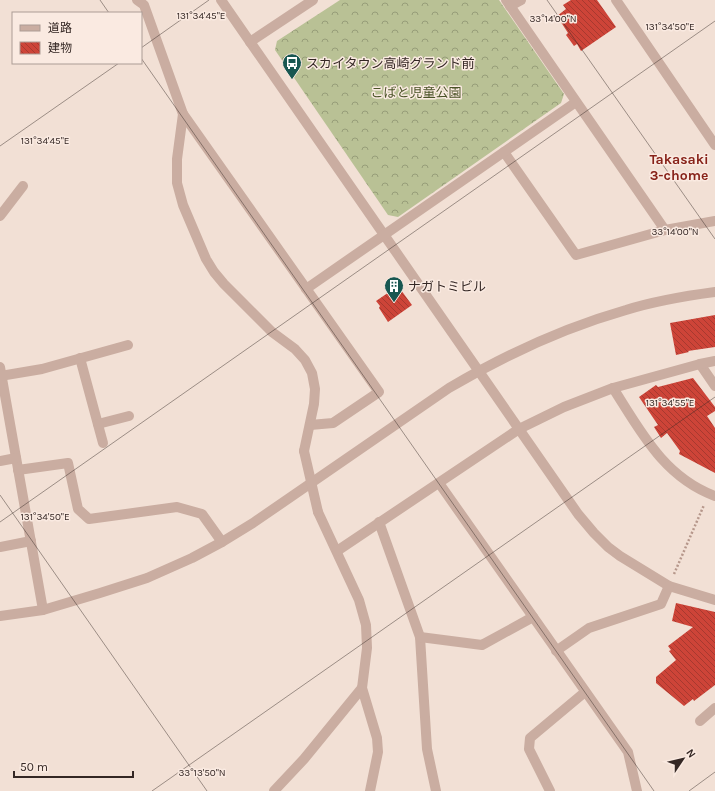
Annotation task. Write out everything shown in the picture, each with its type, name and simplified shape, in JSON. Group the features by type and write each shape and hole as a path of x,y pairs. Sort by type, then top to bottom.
{"street":[{"path":"221,0 578,514 594,533 608,547 620,556 669,586 715,600"},
{"path":"250,42 313,0"},
{"path":"521,0 508,3 665,230"},
{"path":"616,0 715,145"},
{"path":"144,2 183,114 379,392 333,423 310,425"},
{"path":"306,289 576,102"},
{"path":"183,114 177,159 177,183 183,205 206,258 214,272 224,284 272,332 295,349 305,360 312,373 315,388 314,404 304,451 318,512 359,600 365,620 367,648 362,688 377,738 378,752 370,791"},
{"path":"504,152 576,255 665,230 715,221"},
{"path":"0,216 23,186"},
{"path":"0,616 43,610 100,594 147,578 192,558 253,523 448,388 532,344 586,322 626,309 655,302 715,292"},
{"path":"43,610 0,373 42,369 128,345"},
{"path":"80,358 103,443"},
{"path":"337,551 519,429 564,407 613,388 700,364 715,362"},
{"path":"700,364 715,386"},
{"path":"613,388 651,448 685,481 712,495"},
{"path":"98,424 129,416"},
{"path":"0,461 16,458"},
{"path":"18,470 68,463 78,509 89,519 177,507 202,514 222,542"},
{"path":"439,483 628,752 636,791"},
{"path":"380,522 420,637 427,749 436,791"},
{"path":"0,547 31,541"},
{"path":"556,651 589,628 661,604 669,586"},
{"path":"420,637 482,645 533,617"},
{"path":"274,791 304,759 362,688"},
{"path":"550,791 529,749 530,738 585,692"},
{"path":"700,721 715,708"}],"path":[{"path":"669,586 712,495"}],"green space":[{"name":"こばと児童公園","path":"340,0 499,0 564,94 561,103 398,217 388,215 275,50 277,41"}],"building":[{"path":"571,0 597,0 616,27 581,51 577,44 574,46 566,35 568,33 557,16 566,9 563,5"},
{"name":"ナガトミビル","path":"398,286 412,305 388,322 376,301"},
{"path":"715,315 715,347 688,351 689,352 676,355 670,323"},
{"path":"693,378 715,407 715,411 707,416 715,428 715,473 679,454 680,451 667,433 661,438 654,427 658,425 639,397 656,385 658,387"},
{"path":"676,603 715,612 715,685 694,701 693,699 684,706 656,683 656,677 676,660 669,651 671,650 668,646 693,627 672,621"}],"place":[{"name":"スカイタウン高崎グランド前","path":"292,80"},
{"name":"ナガトミビル","path":"394,303"}],"district":[{"name":"Takasaki 3-chome","path":"679,168"}]}
